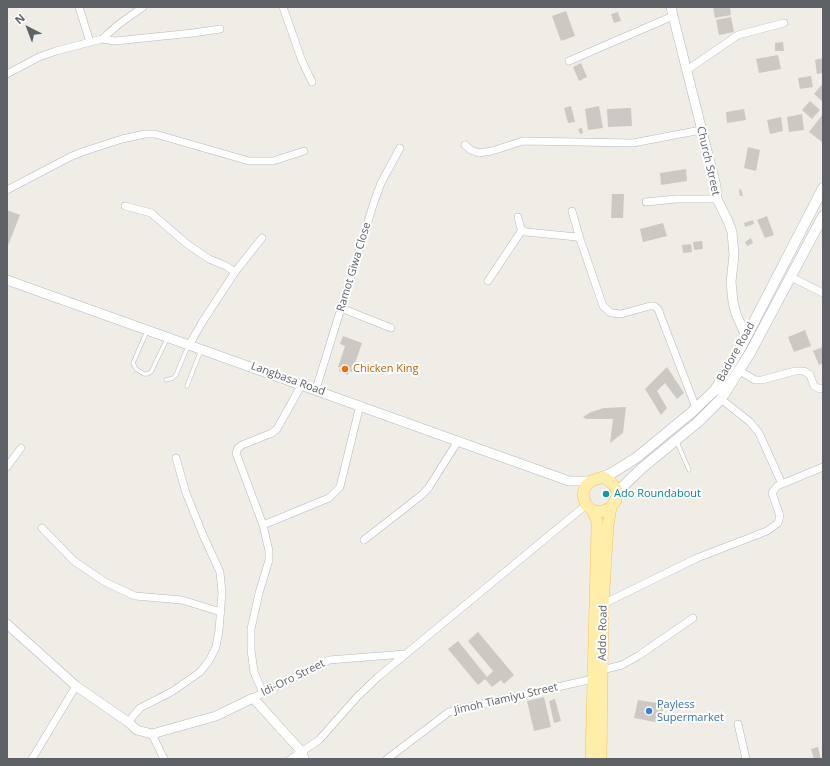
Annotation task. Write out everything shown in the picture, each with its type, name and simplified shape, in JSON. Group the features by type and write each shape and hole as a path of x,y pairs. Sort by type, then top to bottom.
{"main road":[{"name":"Badore Road","path":"603,477 636,458 696,408 715,390 729,368 823,188"},
{"name":"Badore Road","path":"617,492 642,468 698,422 721,399 740,371 823,216"},
{"path":"603,477 613,485 617,492 616,500 611,507 600,512 589,507 584,499 583,493 586,486 591,481 603,477"},
{"name":"Addo Road","path":"589,507 597,521 591,759"},
{"name":"Addo Road","path":"601,759 604,604 608,525 611,507"}],"street":[{"path":"80,7 90,42"},
{"path":"102,39 119,24 143,7"},
{"path":"283,7 302,61 312,82"},
{"path":"569,61 672,12"},
{"name":"Church Street","path":"672,12 716,186 717,199 732,232 734,255 731,282 733,302 736,314 746,336"},
{"path":"687,70 738,35 784,23"},
{"path":"7,74 39,57 102,39 115,41 220,29"},
{"path":"465,145 471,150 479,153 492,151 523,141 633,143 701,130"},
{"path":"7,190 82,152 122,139 146,134 156,134 249,161 273,161 304,151"},
{"name":"Ramot Giwa Close","path":"316,389 379,190 400,148"},
{"path":"646,202 676,198 717,199"},
{"path":"126,206 151,213 186,244 209,259 226,266 235,272"},
{"path":"572,211 603,306 611,312 621,314 650,306 658,308 696,408"},
{"path":"518,217 522,230"},
{"path":"522,230 526,232 577,237 580,239"},
{"path":"488,281 522,230"},
{"path":"189,345 235,272 262,238"},
{"path":"791,277 823,293"},
{"name":"Langbasa Road","path":"7,280 569,480"},
{"path":"341,308 391,328"},
{"path":"740,371 755,380 762,380 795,371 804,371 810,375 814,386 820,389 823,388"},
{"path":"263,693 254,672 250,650 251,629 259,593 269,560 269,551 263,525 236,453 238,448 242,445 272,433 277,429 302,384"},
{"path":"721,399 750,422 759,433 782,484"},
{"path":"263,525 329,498 340,487 360,405"},
{"path":"364,540 423,494 458,441"},
{"path":"7,467 21,448"},
{"path":"128,722 140,708 173,690 200,672 209,661 216,647 221,612 222,593 220,572 203,536 176,458"},
{"path":"604,604 697,558 773,527 778,523 780,516 772,493 777,486 823,467"},
{"path":"569,480 591,481"},
{"path":"569,480 583,493"},
{"path":"291,759 303,755 319,740 358,696 405,654 589,507"},
{"path":"42,528 74,561 104,582 135,596 182,600 221,612"},
{"path":"602,670 622,665 638,656 693,618"},
{"path":"7,624 76,686 128,722 137,730 152,734 216,716 253,698 303,755"},
{"name":"Idi-Oro Street","path":"253,698 329,660 405,654"},
{"name":"Jimoh Tiamiyu Street","path":"387,759 449,712 592,679"},
{"path":"32,759 76,686"},
{"path":"738,724 746,759"},
{"path":"152,734 164,759"}],"lane":[{"path":"148,330 133,363 136,369 144,374 151,372 168,337"},
{"path":"166,380 175,377 189,345"},
{"path":"187,386 201,349"},
{"path":"676,440 689,470"}],"building":[{"path":"713,7 730,7 731,15 715,18"},
{"path":"566,11 575,36 561,41 552,16"},
{"path":"618,12 621,21 614,23 611,14"},
{"path":"731,17 734,32 719,35 716,20"},
{"path":"783,42 784,51 775,51 775,43"},
{"path":"778,55 781,69 759,73 756,59"},
{"path":"823,58 823,73 817,74 815,60"},
{"path":"581,63 587,77 579,81 573,67"},
{"path":"811,76 813,87 800,89 798,78"},
{"path":"823,83 823,102 814,94"},
{"path":"810,101 820,110 812,119 802,110"},
{"path":"571,106 575,122 568,123 564,108"},
{"path":"599,106 603,128 588,130 585,109"},
{"path":"631,108 632,126 608,127 607,109"},
{"path":"744,109 746,120 727,123 726,112"},
{"path":"802,114 804,130 789,132 787,117"},
{"path":"823,114 823,140 822,142 809,132"},
{"path":"781,117 783,131 770,134 767,120"},
{"path":"582,128 583,133 580,134 578,129"},
{"path":"748,147 760,150 756,171 744,168"},
{"path":"686,169 687,181 661,185 660,173"},
{"path":"741,189 743,196 740,196 739,190"},
{"path":"612,194 624,194 623,218 611,218"},
{"path":"7,210 20,215 7,248"},
{"path":"767,216 774,235 765,238 757,220"},
{"path":"753,220 754,224 745,227 744,223"},
{"path":"663,223 667,236 643,242 640,229"},
{"path":"751,238 753,243 747,246 745,242"},
{"path":"702,241 703,249 694,250 693,242"},
{"path":"691,244 692,252 683,253 682,245"},
{"path":"805,330 811,346 794,352 788,337"},
{"path":"343,336 362,343 352,372 349,371 348,375 339,371 340,367 338,367 345,346 340,344"},
{"path":"823,347 823,363 819,365 813,351"},
{"path":"667,367 684,393 677,399 665,383 657,391 667,408 661,415 645,389"},
{"path":"626,407 623,433 610,443 613,419 586,419 583,417 591,412 604,408"},
{"path":"478,632 514,675 504,684 501,680 492,687 485,679 478,685 448,649 458,641 487,677 493,671 468,641"},
{"path":"544,697 551,727 534,731 527,701"},
{"path":"555,699 561,721 554,723 549,701"},
{"name":"Payless Supermarket","path":"638,700 664,704 660,723 634,718"},
{"path":"818,747 821,759 814,759 811,749"}],"place":[{"name":"Chicken King","path":"345,369"},
{"name":"Ado Roundabout","path":"606,494"},
{"name":"Payless Supermarket","path":"649,711"}]}
